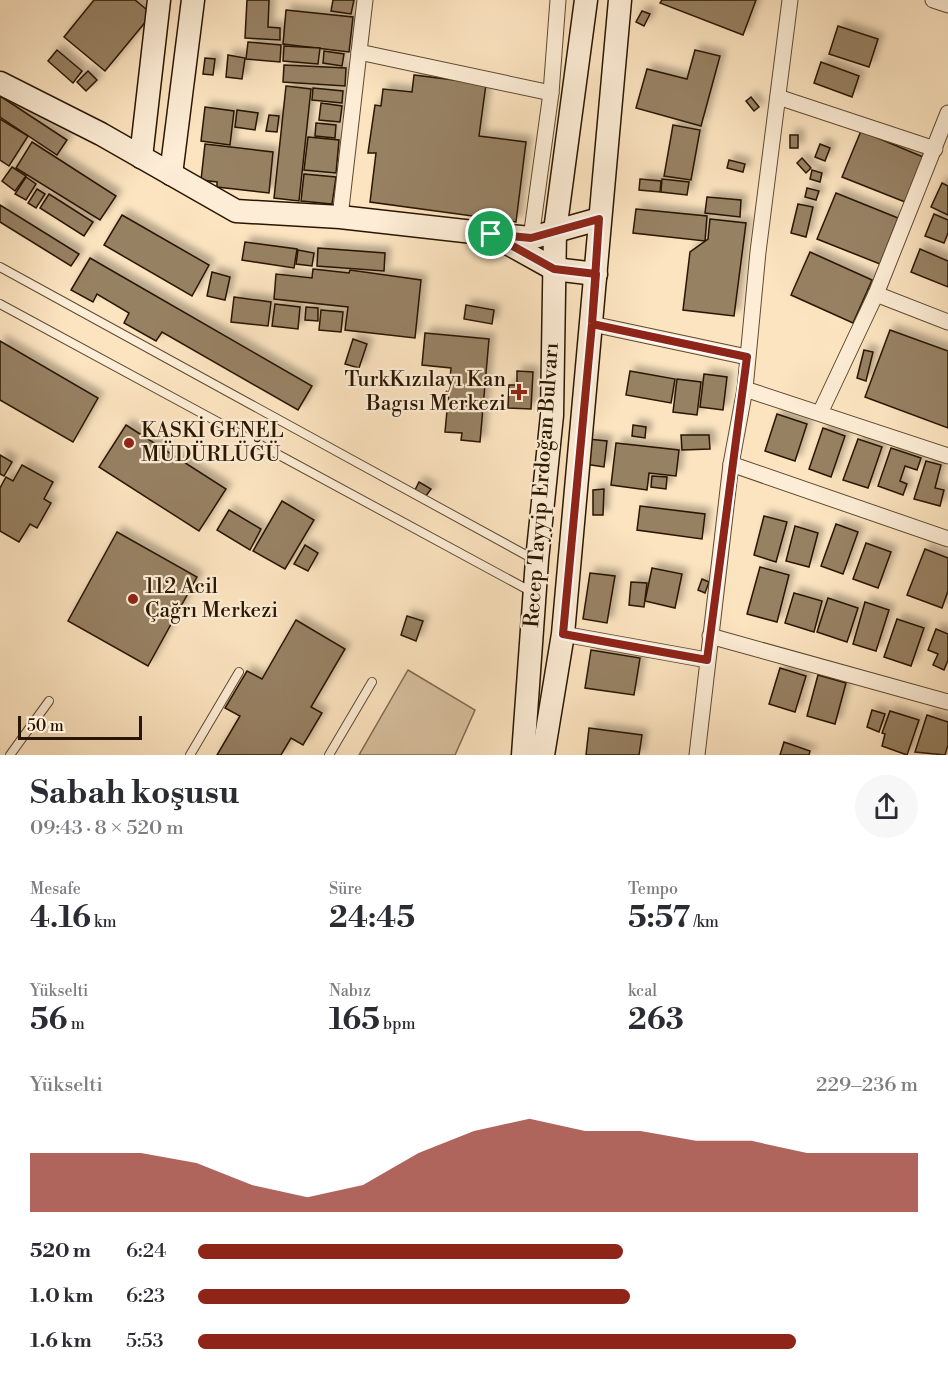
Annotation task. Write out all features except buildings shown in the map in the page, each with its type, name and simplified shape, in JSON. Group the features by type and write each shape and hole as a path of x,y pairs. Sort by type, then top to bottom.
{"main road":[{"path":"141,157 159,0"},
{"path":"171,174 193,0"},
{"name":"Recep Tayyip Erdoğan Bulvarı","path":"523,755 534,593 552,415 555,231 586,0"},
{"name":"Recep Tayyip Erdoğan Bulvarı","path":"543,755 563,634 620,0"},
{"path":"0,83 141,157 236,211 340,218 531,238 599,219"},
{"path":"491,234 554,269 596,274"}],"street":[{"path":"340,218 365,0"},
{"path":"531,238 551,93 558,0"},
{"path":"697,755 731,464 745,389 790,0"},
{"path":"933,0 948,5"},
{"path":"359,52 551,93"},
{"path":"778,97 935,149"},
{"path":"820,413 876,294 948,113"},
{"path":"876,294 948,322"},
{"path":"592,324 747,357"},
{"path":"745,389 948,456"},
{"path":"731,464 948,539"},
{"path":"563,634 707,660"},
{"path":"710,636 948,702"}],"lane":[{"path":"0,267 537,560"},
{"path":"0,304 534,593"},
{"path":"190,755 239,672"},
{"path":"329,755 372,682"},
{"path":"10,755 49,701"}],"shaded area":[{"path":"408,670 475,710 455,755 359,755"}],"place":[{"name":"TurkKızılayı Kan Bagısı Merkezi","path":"519,392"},
{"name":"KASKİ GENEL MÜDÜRLÜĞÜ","path":"129,443"},
{"name":"112 Acil Çağrı Merkezi","path":"133,599"}],"route":[{"path":"491,234 531,238 599,219 596,274 592,324 563,634 707,660 731,464 745,389 747,357 592,324 596,274 554,269 491,234"}]}
